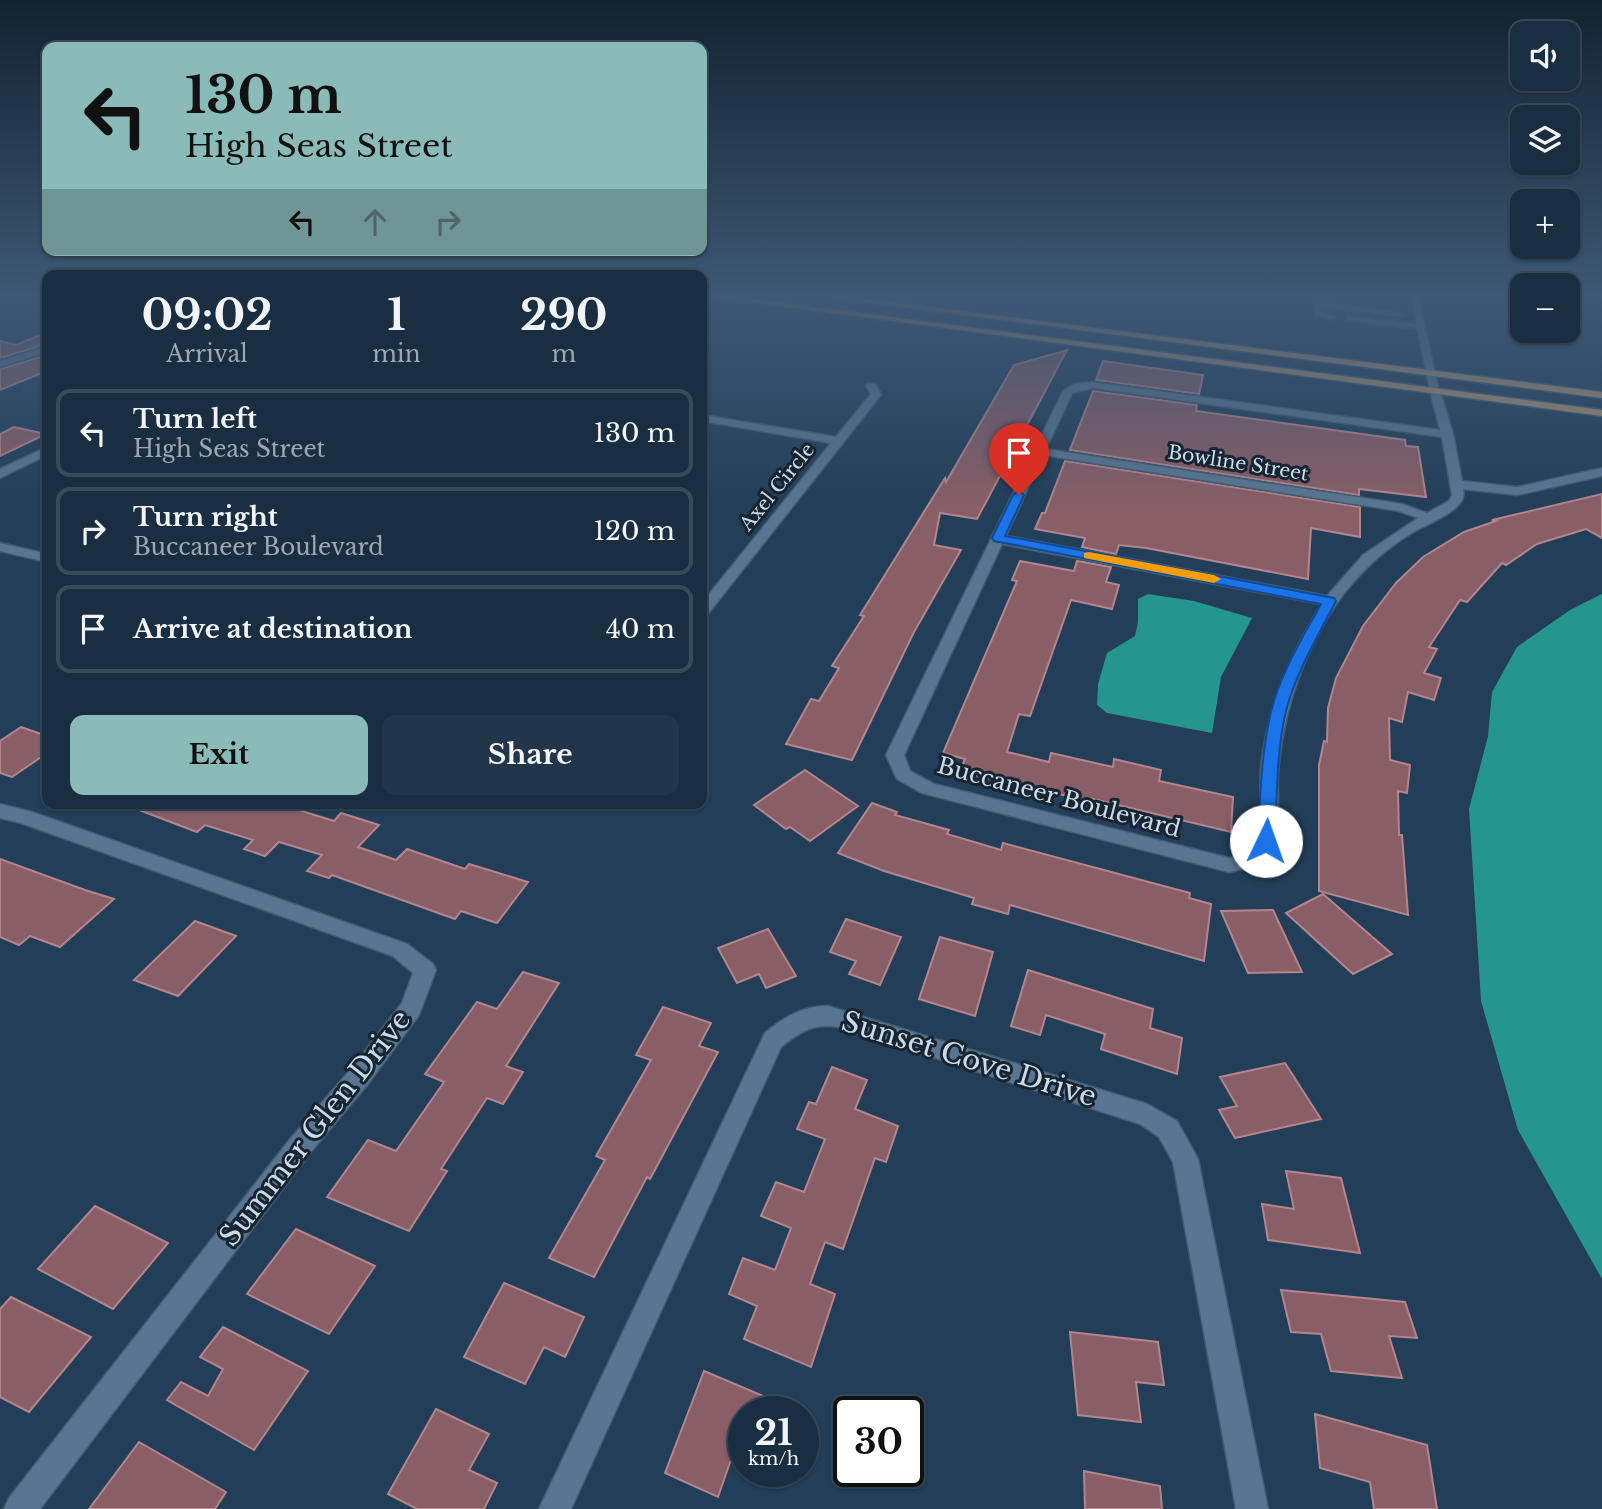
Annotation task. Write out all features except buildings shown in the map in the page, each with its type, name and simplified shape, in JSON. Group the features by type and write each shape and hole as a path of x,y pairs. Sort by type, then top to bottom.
{"main road":[{"path":"1255,367 1602,413"},
{"path":"1380,367 1602,395"}],"street":[{"path":"1431,367 1456,484 1517,491 1602,472"},
{"name":"Buccaneer Boulevard","path":"1447,434 1093,385 1078,386 1068,391 895,755 903,775 928,789 1229,865 1256,860 1266,841 1270,763 1279,709 1301,654 1329,601 1369,558 1454,503 1458,495 1456,484"},
{"name":"Axel Circle","path":"707,606 876,394 871,386"},
{"path":"707,419 839,441"},
{"name":"Bowline Street","path":"1039,451 1402,508 1429,518"},
{"path":"0,474 42,453"},
{"path":"998,538 1329,601"},
{"path":"0,547 42,557"},
{"name":"Summer Glen Drive","path":"0,811 25,817 355,933 400,950 425,970 411,1009 360,1076 300,1146 20,1509"},
{"name":"Sunset Cove Drive","path":"555,1509 773,1041 796,1021 820,1013 1147,1115 1168,1129 1185,1158 1252,1509"}],"shaded area":[{"path":"1148,594 1194,601 1252,618 1221,677 1212,733 1107,713 1097,705 1098,684 1107,653 1135,636 1138,599"},
{"path":"1602,594 1602,1279 1518,1130 1481,1001 1469,809 1488,736 1492,692 1517,647 1570,610"}],"slow traffic":[{"path":"1089,555 1214,579"}],"route":[{"path":"1019,495 998,538 1329,601 1301,654 1279,709 1270,763 1266,841"}]}
